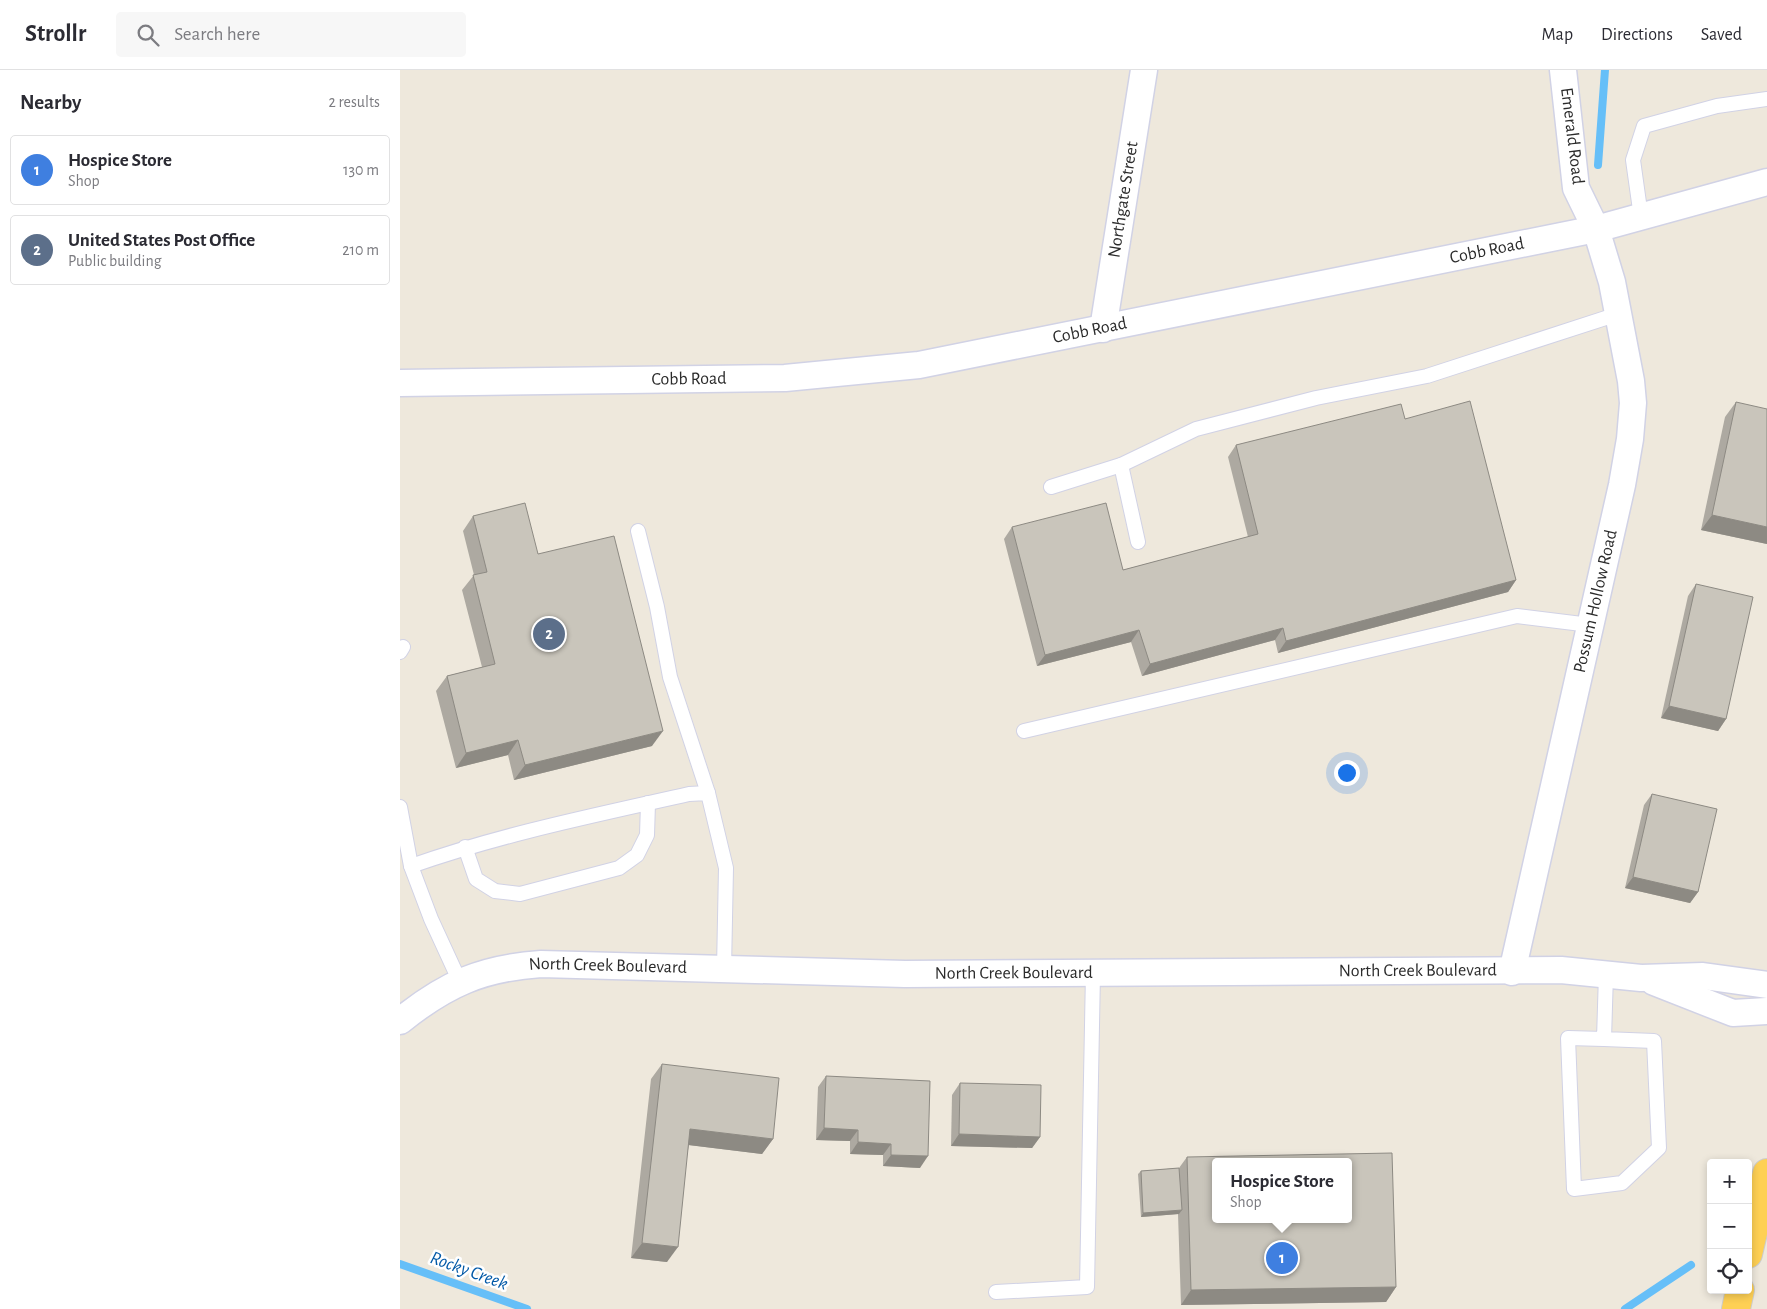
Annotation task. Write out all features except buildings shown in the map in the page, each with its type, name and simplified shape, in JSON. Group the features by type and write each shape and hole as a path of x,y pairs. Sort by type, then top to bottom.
{"highway":[{"path":"1749,1249 1767,1173"},
{"path":"1736,1309 1739,1294"}],"street":[{"name":"Northgate Street","path":"1103,330 1144,70"},
{"name":"Emerald Road","path":"1563,70 1576,188 1596,229"},
{"name":"Cobb Road","path":"400,383 785,378 842,374 919,365 1103,330 1596,229 1767,182"},
{"name":"Possum Hollow Road","path":"1512,972 1630,439 1633,403 1631,381 1612,282 1596,229"},
{"name":"North Creek Boulevard","path":"400,1021 426,1000 460,982 496,969 541,964 905,974 1512,972 1561,970 1642,978 1703,976 1767,985"},
{"name":"North Creek Boulevard","path":"1642,978 1733,1013 1767,1011"}],"lane":[{"path":"1641,217 1633,160 1644,126 1717,106 1767,99"},
{"path":"1051,487 1122,465 1196,429 1316,398 1427,376 1618,314"},
{"path":"1122,465 1138,542"},
{"path":"638,531 657,607 670,677 708,793 726,868 724,969"},
{"path":"1024,731 1517,616 1590,625"},
{"path":"411,866 465,846 557,823 689,794 708,793"},
{"path":"465,846 476,879 495,891 520,894 619,868 637,855 647,835 648,803"},
{"path":"400,807 411,866 431,919 460,982"},
{"path":"996,1292 1087,1286 1093,973"},
{"path":"1604,1039 1606,974"},
{"path":"1568,1038 1604,1039 1654,1041 1659,1148 1622,1183 1574,1189 1568,1038"}],"waterway":[{"path":"1598,165 1605,70"},
{"name":"Rocky Creek","path":"400,1264 527,1309"},
{"name":"Rocky Creek","path":"1625,1309 1691,1265"}],"place":[{"name":"United States Post Office","path":"549,634"},
{"name":"Hospice Store","path":"1282,1258"}]}
